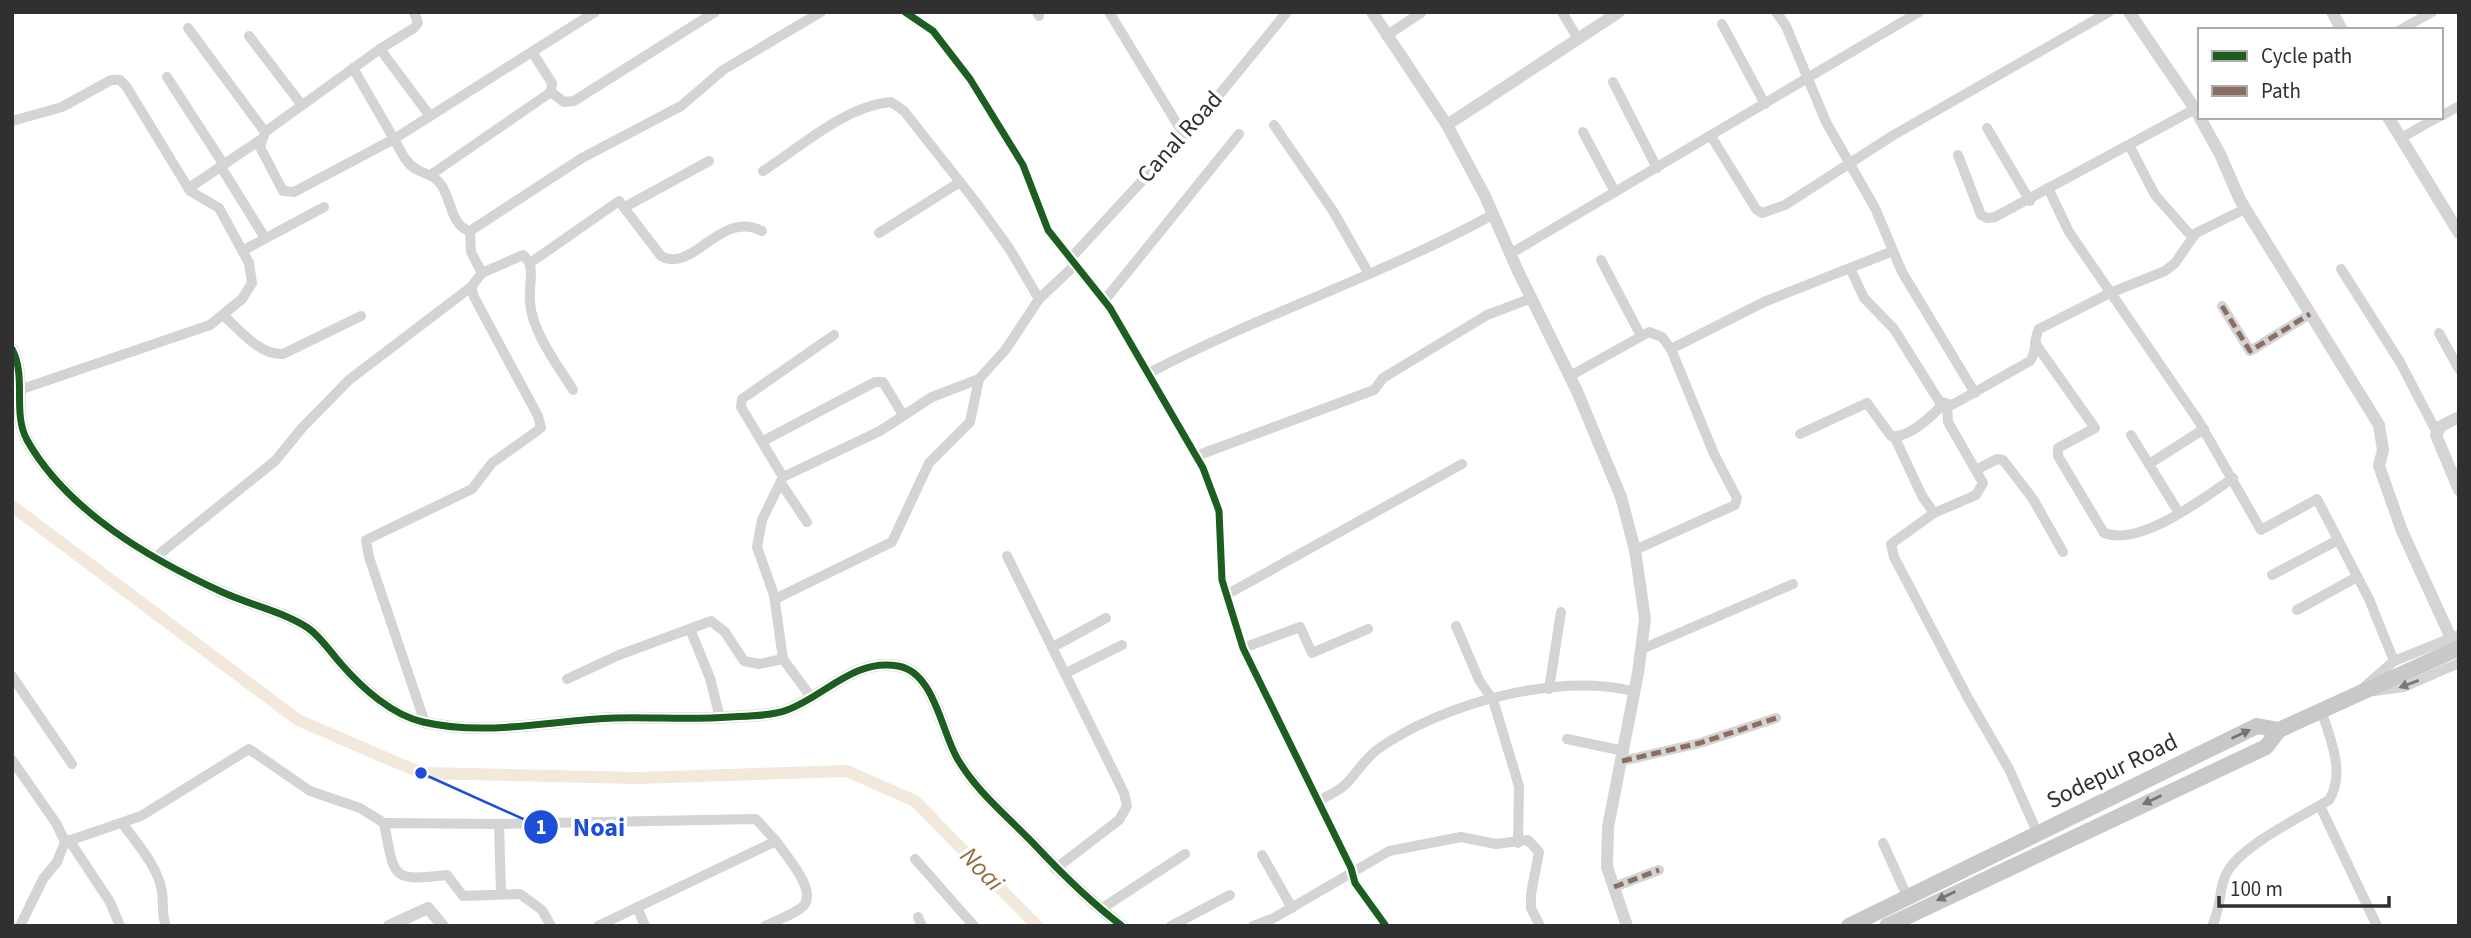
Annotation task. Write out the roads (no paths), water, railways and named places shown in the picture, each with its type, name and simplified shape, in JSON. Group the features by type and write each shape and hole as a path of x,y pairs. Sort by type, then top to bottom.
{"main road":[{"name":"Sodepur Road","path":"1849,926 2257,726 2279,730 2356,694 2396,668 2456,641"},
{"path":"1887,926 2266,747 2279,730"}],"street":[{"path":"189,188 263,136 302,104 414,28 417,18 414,12"},
{"path":"263,136 260,147 277,184 283,191 294,192 394,138 595,12"},
{"path":"551,92 564,102 574,101 715,12"},
{"path":"470,232 582,158 681,106 723,70 821,12"},
{"path":"905,12 933,30 970,79 1023,165 1048,230 1104,301 1196,456 1220,511 1219,541 1226,595 1243,648 1355,883 1386,926"},
{"path":"1109,12 1184,135"},
{"name":"Canal Road","path":"979,379 1006,349 1039,299 1184,135 1287,12"},
{"path":"1372,12 1447,125 1494,214 1510,254 1570,376 1621,497 1634,550 1645,620 1623,756 1608,827 1606,867 1627,926"},
{"path":"1386,36 1422,12"},
{"path":"1562,12 1578,39"},
{"path":"1447,125 1619,12"},
{"path":"1776,12 1786,26 1849,164 1875,208 1902,272 1975,393"},
{"path":"1510,254 1919,12"},
{"path":"1711,136 1759,212 1785,205 1849,164 2109,12"},
{"path":"2129,12 2198,116"},
{"path":"2332,12 2341,28"},
{"path":"2404,28 2432,12"},
{"path":"1722,24 1765,104"},
{"path":"188,28 263,136"},
{"path":"249,36 302,104"},
{"path":"380,49 430,116"},
{"path":"432,174 551,92 552,83 532,52"},
{"path":"353,68 415,169 432,174 443,187 461,226 470,232"},
{"path":"167,77 265,238"},
{"path":"12,121 55,110 111,80 120,80 127,86 189,188 199,199 212,202 219,208 248,263 252,284 242,299 210,325 16,393"},
{"path":"1613,82 1657,168"},
{"path":"763,171 853,113 873,104 891,102 904,111 960,182 1009,248 1039,299"},
{"path":"2443,114 2459,106"},
{"path":"1958,155 1981,215 1987,218 1995,217 2030,201 2048,188 2195,110"},
{"path":"2200,119 2245,209 2379,425 2383,450 2379,466 2402,531 2456,641"},
{"path":"2389,119 2459,233"},
{"path":"2401,138 2435,119"},
{"path":"1274,125 1333,211 1369,275"},
{"path":"1987,128 2030,201"},
{"path":"1583,132 1615,192"},
{"path":"1104,301 1239,134"},
{"path":"2129,145 2155,195 2192,237"},
{"path":"625,206 709,161"},
{"path":"880,233 960,182"},
{"path":"2048,188 2069,232 2204,429 2261,530 2315,498 2357,577 2396,668"},
{"path":"530,263 612,203 619,201 661,256 669,260 679,259 732,227 752,225 762,231"},
{"path":"242,251 324,207"},
{"path":"1895,438 1945,405 1975,393 2030,361 2035,355 2039,329 2110,293 2165,271 2175,263 2192,237 2245,209"},
{"path":"1149,373 1194,349 1431,248 1494,214"},
{"path":"470,232 471,252 482,273"},
{"path":"1671,349 1764,302 1851,270 1893,251"},
{"path":"157,556 275,461 302,428 349,380 471,286 482,273 523,255 530,263 533,315 573,390"},
{"path":"1601,260 1641,336"},
{"path":"2341,269 2400,362 2436,431 2459,490"},
{"path":"1851,270 1864,298 1889,324 1945,405 1948,422 1983,483 1982,490 1934,513 1891,544 1894,557 1968,698 2009,769 2037,832"},
{"path":"425,723 369,557 366,540 472,489 492,463 541,428 538,416 482,314 471,286"},
{"path":"1196,456 1374,390 1383,378 1460,330 1532,298"},
{"path":"2222,306 2250,351 2310,314"},
{"path":"223,314 263,351 274,355 283,354 361,316"},
{"path":"1570,376 1641,336 1655,332 1671,349 1737,502 1634,550"},
{"path":"2439,333 2459,369"},
{"path":"807,522 763,441 741,407 742,399 834,335"},
{"path":"2035,343 2095,428 2058,448 2058,456 2104,533 2123,535 2145,530 2179,513 2233,478"},
{"path":"12,349 19,419 27,440 51,473 78,502 122,536 224,593 288,617 312,631 346,670 378,699 412,719 464,728 521,729 612,718 720,718 785,711 859,669 898,666 917,673 926,685 946,738 965,771 1055,869 1122,926"},
{"path":"811,697 783,659 775,599 757,547 757,535 782,480 880,431 932,397 979,379"},
{"path":"775,599 892,542 929,463 970,422 979,379"},
{"path":"763,441 875,382 883,383 903,415"},
{"path":"1800,434 1867,403 1895,438 1922,496 1934,513"},
{"path":"2436,431 2459,417"},
{"path":"2149,464 2204,429"},
{"path":"2131,435 2179,513"},
{"path":"1976,470 1997,459 2003,460 2033,499 2063,552"},
{"path":"1226,595 1462,464"},
{"path":"2272,575 2338,540"},
{"path":"1007,556 1124,793 1127,806 1119,820 1055,869"},
{"path":"2297,610 2357,577"},
{"path":"1642,649 1793,584"},
{"path":"1549,689 1561,612"},
{"path":"1053,647 1106,618"},
{"path":"567,679 711,621 718,624 744,661 750,664 783,659"},
{"path":"1456,626 1479,680 1493,700 1519,786 1518,843"},
{"path":"1243,648 1300,627 1312,653 1368,628"},
{"path":"690,629 710,678 720,718"},
{"path":"1066,673 1122,645"},
{"path":"2356,694 2404,687 2459,663"},
{"path":"12,676 72,764"},
{"path":"1318,801 1345,785 1377,750 1417,727 1455,710 1549,689 1604,684 1633,691"},
{"path":"2212,926 2220,910 2222,887 2229,870 2244,854 2329,800 2336,789 2337,774 2321,710"},
{"path":"1567,739 1623,756 1700,743 1776,718"},
{"path":"20,926 43,879 57,862 67,841 160,807 211,771 250,749 310,791 360,808 384,823 499,824 756,818 776,841 808,890 808,900 803,908 765,926"},
{"path":"12,760 110,902 120,926"},
{"path":"2320,806 2377,926"},
{"path":"122,823 147,858 158,880 163,893 161,914 166,926"},
{"path":"384,823 393,868 399,875 412,879 447,875 463,895 520,894 532,900 542,910 551,926"},
{"path":"499,824 501,893"},
{"path":"1254,926 1292,908 1389,851 1461,837 1496,844 1528,840 1539,852 1531,908 1540,926"},
{"path":"598,926 776,841"},
{"path":"1883,843 1907,896"},
{"path":"1101,909 1185,854"},
{"path":"1262,855 1292,908"},
{"path":"915,859 974,926"},
{"path":"1614,887 1659,870"},
{"path":"1171,926 1230,895"},
{"path":"637,907 645,926"},
{"path":"389,926 428,908 443,926"}],"waterway":[{"name":"Noai","path":"12,506 298,720 421,773 638,778 847,771 915,801 1037,926"}],"place":[{"name":"Noai","path":"421,773"}]}
